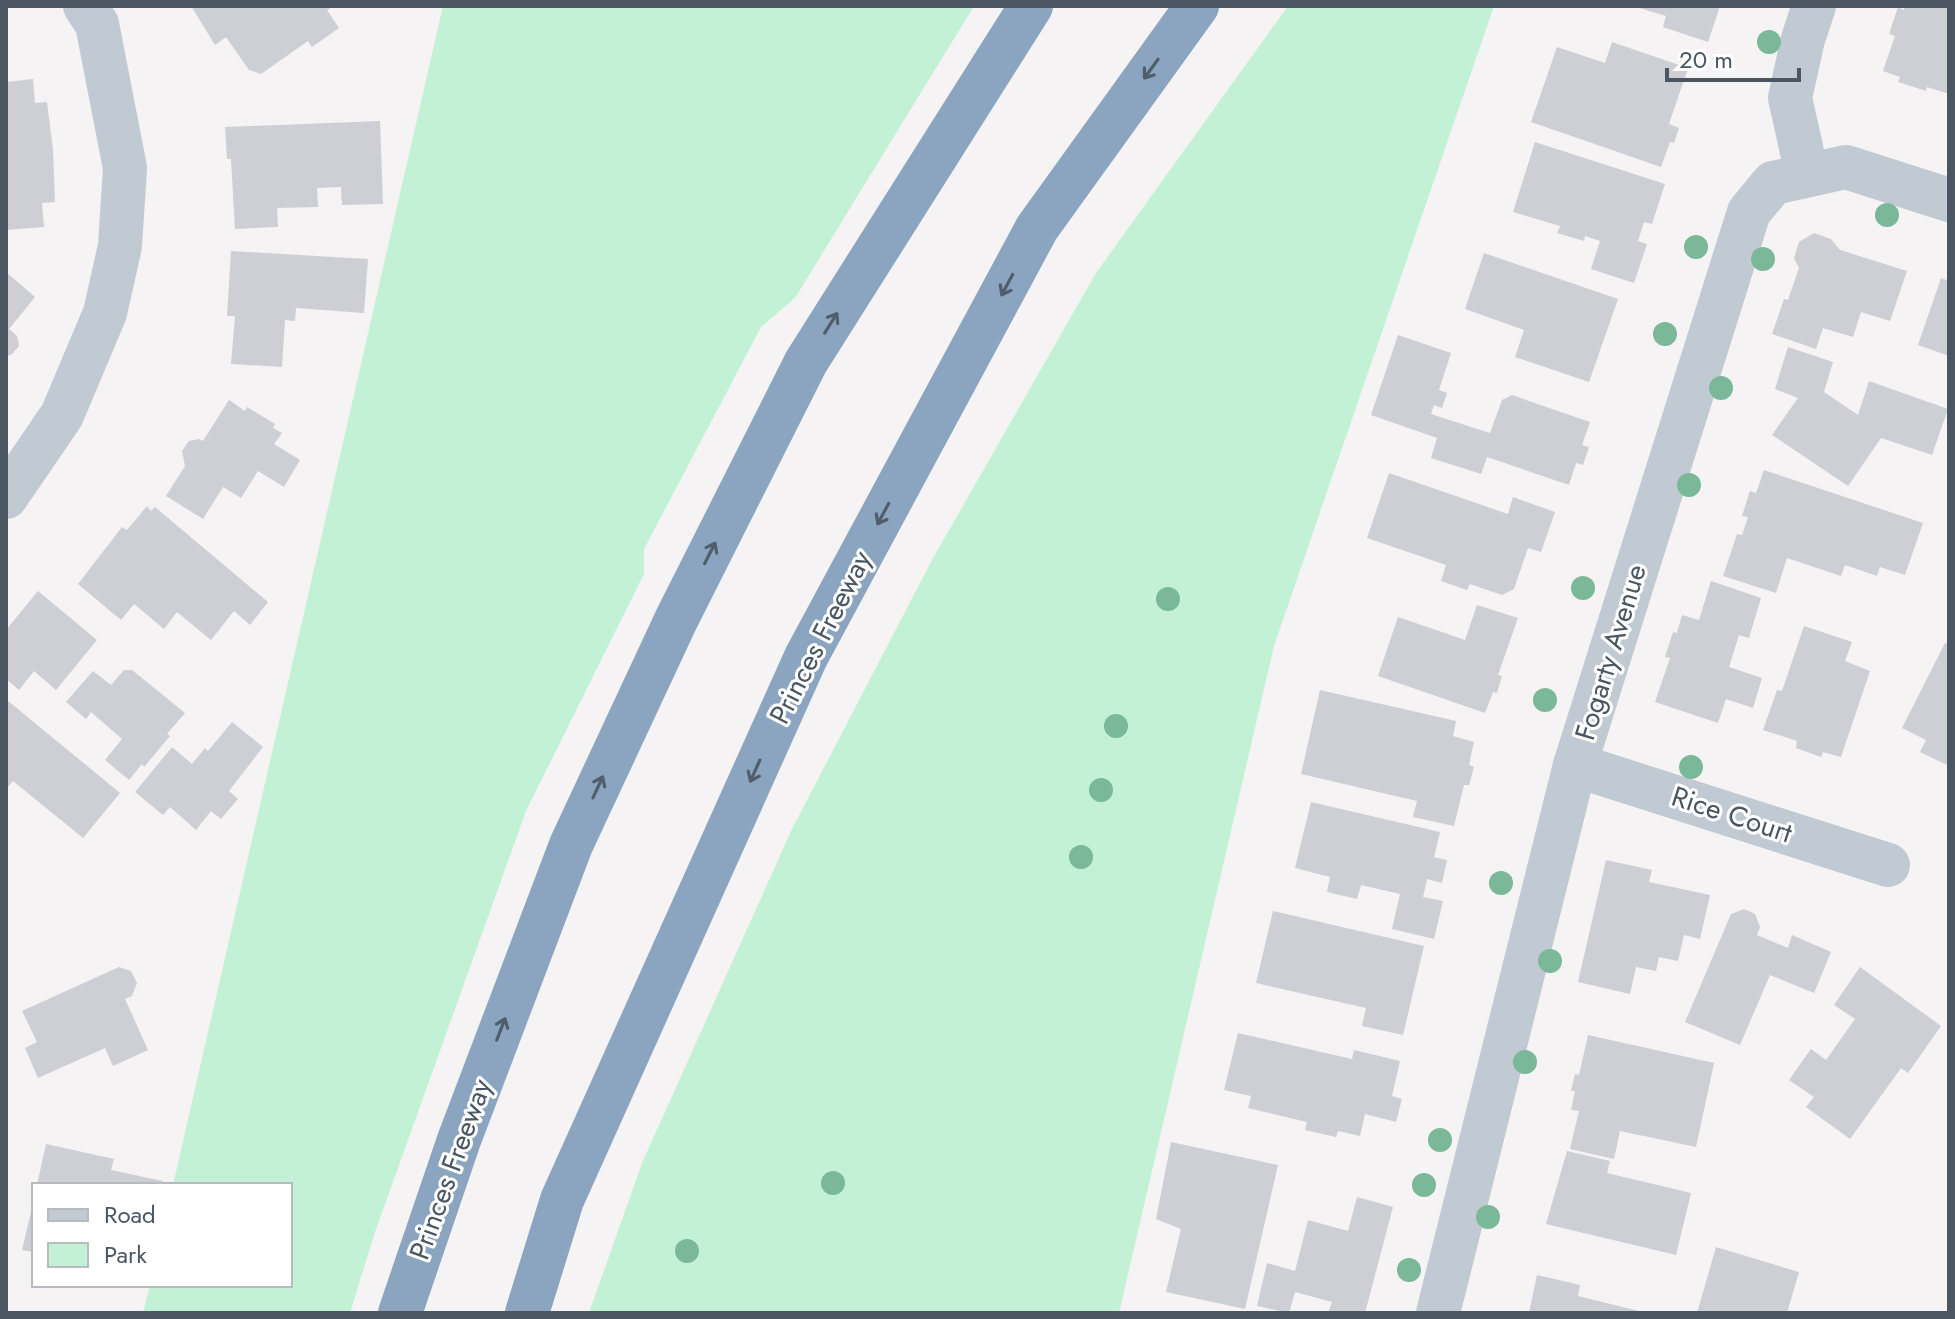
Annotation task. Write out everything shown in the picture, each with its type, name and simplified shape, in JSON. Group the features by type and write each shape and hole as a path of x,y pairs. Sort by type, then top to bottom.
{"highway":[{"name":"Princes Freeway","path":"400,1313 459,1140 571,845 676,620 806,362 1031,6"},
{"name":"Princes Freeway","path":"527,1313 562,1200 806,657 1037,228 1197,6"}],"street":[{"path":"6,497 62,415 105,313 120,246 125,168 97,24 85,6"},
{"path":"1807,174 1790,98 1814,6"},
{"name":"Fogarty Avenue","path":"1438,1313 1575,765 1749,212 1773,183 1846,167 1949,200"},
{"name":"Rice Court","path":"1575,765 1888,865"}],"green space":[{"path":"443,6 974,6 795,298 761,327 644,549 644,574 526,811 375,1232 350,1313 143,1313 150,1287 292,1287 292,1183 173,1183"},
{"path":"1288,6 1494,6 1274,646 1119,1313 589,1313 642,1163 792,829 932,560 1096,273"}],"building":[{"path":"191,6 334,6 327,10 339,28 312,47 308,41 261,74 249,70 226,37 215,45"},
{"path":"1720,6 1708,42 1663,27 1666,16 1636,7"},
{"path":"1905,6 1949,6 1949,94 1898,82 1900,77 1883,71 1895,36 1889,34 1898,7 1904,10"},
{"path":"1612,42 1688,68 1669,124 1679,128 1661,167 1531,122 1557,47 1605,63"},
{"path":"33,79 35,103 47,102 55,202 42,203 44,227 6,230 6,82"},
{"path":"380,121 383,204 342,205 341,187 317,188 318,207 277,208 278,227 235,229 231,159 227,159 225,127"},
{"path":"1535,142 1665,184 1652,224 1644,222 1638,241 1647,244 1634,283 1591,269 1600,241 1585,236 1584,241 1557,233 1560,226 1513,212"},
{"path":"1814,233 1831,239 1840,250 1907,271 1890,321 1861,312 1853,337 1823,328 1816,349 1772,334 1799,268 1794,258 1799,242"},
{"path":"231,251 368,259 364,313 296,308 295,321 285,320 282,367 231,364 235,316 227,316"},
{"path":"1484,253 1618,299 1589,382 1515,357 1524,330 1465,309"},
{"path":"6,272 35,297 9,329 17,336 19,346 6,356"},
{"path":"1941,278 1949,281 1949,356 1918,345"},
{"path":"1398,335 1451,353 1439,390 1447,393 1442,408 1434,405 1431,414 1490,433 1502,400 1512,395 1590,422 1582,445 1589,447 1583,465 1576,463 1569,485 1487,457 1481,474 1431,458 1437,438 1371,415"},
{"path":"1788,347 1833,362 1824,392 1858,415 1869,381 1948,409 1932,455 1881,438 1848,486 1772,435 1798,398 1775,389"},
{"path":"229,400 275,424 273,428 282,433 274,444 300,460 284,487 258,471 241,498 223,487 203,519 166,496 185,466 182,451 189,441 203,441"},
{"path":"1764,470 1923,523 1905,575 1880,567 1877,576 1845,565 1841,576 1787,558 1776,593 1723,576 1737,534 1742,535 1748,517 1742,516 1750,491 1756,493"},
{"path":"1389,473 1508,514 1513,497 1555,512 1541,552 1528,548 1514,589 1502,595 1470,584 1467,590 1441,581 1446,565 1367,538"},
{"path":"147,506 151,511 155,507 268,602 250,625 234,611 211,640 177,612 164,629 134,604 121,620 78,584 122,527 127,530"},
{"path":"1711,581 1761,598 1749,638 1739,635 1729,667 1762,678 1753,708 1726,699 1718,723 1655,702 1670,658 1665,657 1673,632 1677,633 1682,615 1699,620"},
{"path":"38,591 97,640 56,690 34,671 19,690 6,679 6,630"},
{"path":"1477,605 1518,618 1498,675 1502,676 1497,693 1493,692 1485,713 1378,676 1398,617 1465,640"},
{"path":"1804,626 1852,642 1845,661 1870,671 1841,757 1823,752 1821,757 1796,748 1797,741 1763,730 1777,690 1782,691"},
{"path":"1945,643 1949,644 1949,766 1920,752 1926,740 1902,728"},
{"path":"124,670 132,670 185,713 167,734 170,736 129,780 105,760 122,739 91,712 86,719 66,702 93,671 111,685"},
{"path":"1320,690 1456,721 1453,736 1474,742 1469,765 1474,767 1469,785 1464,785 1454,826 1413,817 1417,801 1301,774"},
{"path":"8,701 120,793 83,838 13,781 6,789"},
{"path":"232,722 263,747 229,791 238,799 221,819 211,811 196,830 170,807 163,815 135,792 172,747 192,764 205,748 208,751"},
{"path":"1311,802 1440,832 1434,857 1447,860 1442,883 1427,879 1423,897 1443,901 1434,939 1392,929 1400,894 1361,885 1357,899 1327,892 1330,877 1295,868"},
{"path":"1606,860 1652,870 1649,882 1710,895 1700,939 1684,935 1678,961 1659,957 1656,971 1636,967 1630,994 1578,982"},
{"path":"1744,909 1755,914 1760,927 1757,935 1788,948 1792,935 1831,952 1814,993 1770,975 1740,1045 1685,1022 1731,914"},
{"path":"1273,911 1424,946 1403,1035 1362,1026 1366,1008 1256,983"},
{"path":"119,967 131,971 137,983 132,996 125,999 148,1050 113,1066 105,1048 38,1078 25,1048 37,1042 22,1011"},
{"path":"1860,967 1941,1026 1908,1073 1901,1068 1850,1139 1806,1107 1814,1097 1789,1080 1811,1049 1826,1060 1855,1019 1834,1005"},
{"path":"1238,1033 1352,1059 1354,1050 1400,1061 1392,1096 1402,1099 1396,1122 1365,1114 1360,1136 1338,1131 1336,1137 1305,1130 1307,1122 1248,1108 1251,1096 1224,1090"},
{"path":"1588,1035 1714,1063 1696,1147 1620,1131 1614,1159 1570,1149 1579,1111 1571,1110 1575,1091 1571,1091 1575,1074 1579,1075"},
{"path":"1171,1142 1278,1165 1245,1309 1166,1292 1181,1229 1156,1219"},
{"path":"46,1144 114,1159 111,1170 163,1181 163,1183 37,1183"},
{"path":"1567,1151 1610,1161 1607,1173 1691,1193 1676,1255 1546,1224"},
{"path":"1357,1197 1393,1207 1365,1313 1328,1313 1332,1302 1295,1292 1289,1313 1257,1306 1267,1263 1295,1271 1308,1220 1348,1231"},
{"path":"32,1207 32,1252 22,1250"},
{"path":"1716,1247 1799,1272 1787,1313 1697,1313"},
{"path":"1537,1275 1580,1285 1578,1296 1647,1313 1529,1313"}]}
